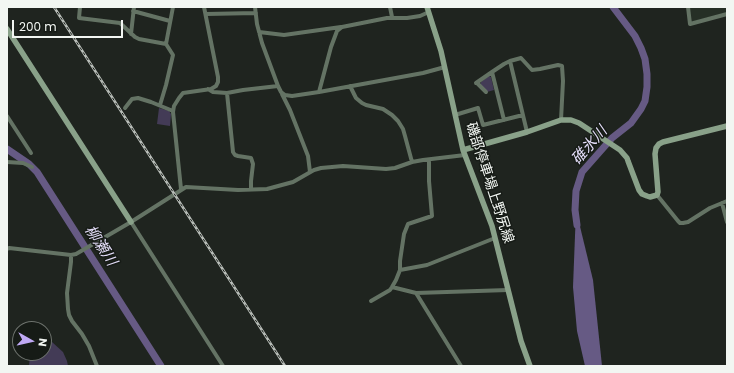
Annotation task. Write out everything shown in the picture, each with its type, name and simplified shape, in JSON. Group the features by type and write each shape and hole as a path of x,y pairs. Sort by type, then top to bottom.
{"street":[{"path":"80,7 79,18 120,23 131,34 139,39 166,44"},
{"path":"160,105 173,55 166,44 173,7"},
{"path":"182,189 173,111 174,106 183,93 211,88 216,86 218,82 204,7"},
{"path":"255,7 260,32 278,86 290,110 308,156 310,172"},
{"path":"390,7 392,17"},
{"path":"688,7 690,24 727,14"},
{"path":"131,34 134,9 170,21"},
{"path":"260,32 284,35 342,27 392,17 407,18 420,16 428,10"},
{"name":"磯部停車場上野尻線","path":"428,10 441,51 464,152 488,214 521,341 530,366"},
{"path":"206,14 256,13"},
{"path":"319,92 331,47 337,31 342,27"},
{"path":"7,29 223,366"},
{"path":"486,92 476,83 510,61 521,58 532,70 558,65 562,66 563,81 561,120"},
{"path":"510,61 528,132"},
{"path":"281,92 285,95 292,96 319,92 423,73 445,67"},
{"path":"492,72 504,120"},
{"path":"207,89 213,92 227,92 278,86"},
{"path":"350,86 356,98 362,103 383,109 398,121 403,129 412,162"},
{"path":"227,92 233,152 235,155 251,158 253,164 250,181 252,190"},
{"path":"125,108 132,99 138,98 173,111"},
{"path":"455,114 478,108 484,125 523,115"},
{"path":"7,116 31,153"},
{"path":"7,249 71,255 76,254 131,222 186,187 238,190 266,189 294,182 314,170 322,168 343,166 386,169 395,168 412,162 430,160 464,152 561,120 571,120 580,124 620,150 627,158 639,190 642,194 650,197 657,195"},
{"path":"727,126 664,142 656,148 655,154 658,188 657,195 680,223 688,222 710,208 727,201"},
{"path":"371,301 392,288 400,270 404,234 408,224 432,216 429,181 430,160"},
{"path":"7,162 23,163 32,166"},
{"path":"722,203 727,222"},
{"path":"400,270 427,265 495,238"},
{"path":"71,255 67,293 69,315 89,346 97,366"},
{"path":"392,288 416,293 508,290"},
{"path":"416,293 461,366"}],"shaded area":[{"path":"688,7 727,7 727,12 691,22"},
{"path":"489,76 491,77 494,90 487,92 480,85 481,82"},
{"path":"159,108 169,111 171,114 170,126 157,124"},
{"path":"576,210 593,280 602,366 585,366 577,331 573,287"},
{"path":"52,342 63,352 68,366 29,366 29,361 52,361"}],"waterway":[{"name":"碓氷川","path":"577,225 575,210 576,191 582,172 612,138 631,123 645,101 647,87 645,59 635,36 613,7"},
{"name":"柳瀬川","path":"7,149 29,164 37,172 161,366"}],"railway":[{"path":"54,7 285,366"}]}
